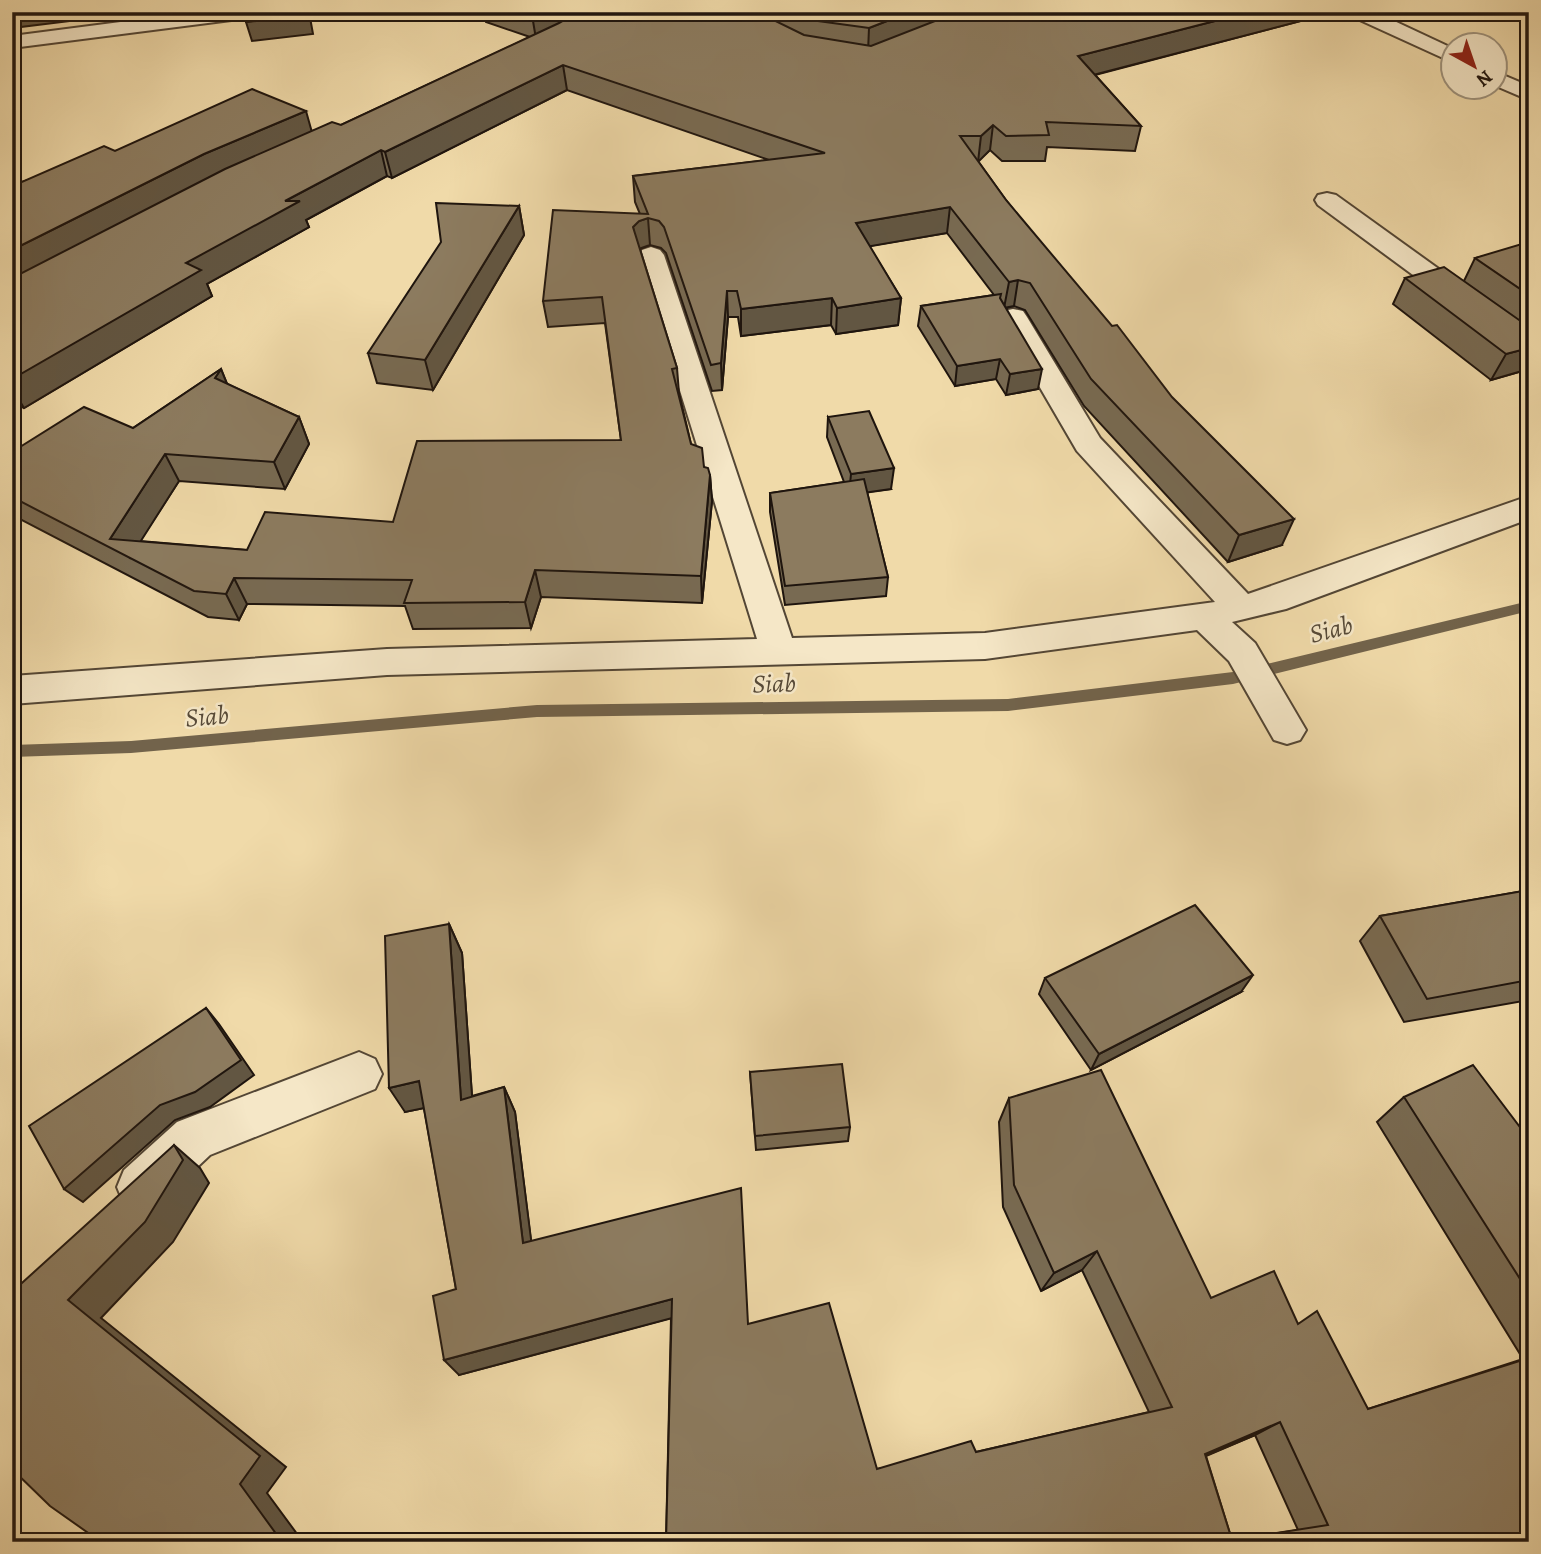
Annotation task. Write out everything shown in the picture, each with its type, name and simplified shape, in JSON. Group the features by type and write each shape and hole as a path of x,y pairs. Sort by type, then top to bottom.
{"street":[{"path":"12,42 247,12"},
{"path":"1359,12 1440,50"},
{"path":"1510,85 1529,94"},
{"path":"1327,200 1529,347"},
{"path":"651,255 779,652"},
{"path":"1013,317 1088,444 1241,608"},
{"path":"12,690 387,662 985,646 1204,617 1274,600 1529,506"},
{"path":"1204,617 1242,652 1278,716"},
{"path":"113,1212 194,1139 359,1074"}],"building":[{"path":"245,12 307,12 308,16 246,22"},
{"path":"578,12 757,12 804,35 871,46 958,12 1250,12 1078,56 1141,126 1046,122 1049,135 1006,136 993,125 981,136 960,136 1006,200 1112,326 1117,325 1172,397 1294,519 1239,535 1091,379 1030,283 1018,280 1009,282 950,207 856,223 901,298 837,308 832,298 741,309 737,291 727,291 721,363 711,365 664,227 659,221 648,218 633,227 677,368 672,369 691,444 702,448 704,467 708,468 710,475 701,576 535,570 525,602 404,603 412,580 234,578 226,594 194,591 12,497 12,452 84,407 133,428 221,369 215,378 299,417 274,462 165,454 110,539 247,550 265,512 393,522 417,441 621,440 602,297 543,301 553,210 648,214 633,176 825,153 563,65 385,152 381,150 285,201 300,201 186,263 201,270 12,379 12,278 225,169 332,122 341,125"},
{"path":"799,12 910,12 869,28 818,21"},
{"path":"252,89 306,111 204,154 12,250 12,180 22,182 104,146 115,151"},
{"path":"436,203 519,206 425,360 368,353 441,242"},
{"path":"1525,243 1529,246 1529,295 1475,258"},
{"path":"1444,267 1529,327 1529,348 1506,354 1405,278"},
{"path":"1001,294 1000,298 1042,369 1010,374 1000,359 957,366 921,306"},
{"path":"869,411 894,468 851,474 828,417"},
{"path":"864,479 888,577 785,586 770,493"},
{"path":"1529,890 1529,980 1427,999 1380,916"},
{"path":"1195,905 1253,975 1099,1054 1045,978"},
{"path":"449,924 461,1100 504,1087 523,1243 741,1188 748,1324 829,1303 877,1469 971,1441 976,1452 1172,1407 1097,1251 1054,1273 1014,1185 1009,1098 1101,1070 1211,1298 1274,1271 1298,1324 1317,1311 1368,1409 1529,1358 1529,1542 666,1542 672,1299 444,1360 433,1296 456,1289 419,1081 389,1088 385,936","holes":["1280,1422 1328,1525 1232,1540 1205,1454"]},
{"path":"206,1008 241,1060 195,1092 160,1105 64,1189 29,1126"},
{"path":"842,1064 850,1127 755,1136 750,1072"},
{"path":"1473,1065 1529,1139 1529,1293 1404,1097"},
{"path":"174,1145 183,1160 145,1222 68,1300 260,1456 240,1484 282,1542 101,1542 50,1506 12,1469 12,1292"}],"waterway":[{"name":"Siab","path":"12,751 131,747 537,711 1008,705 1233,678 1529,606"}]}
